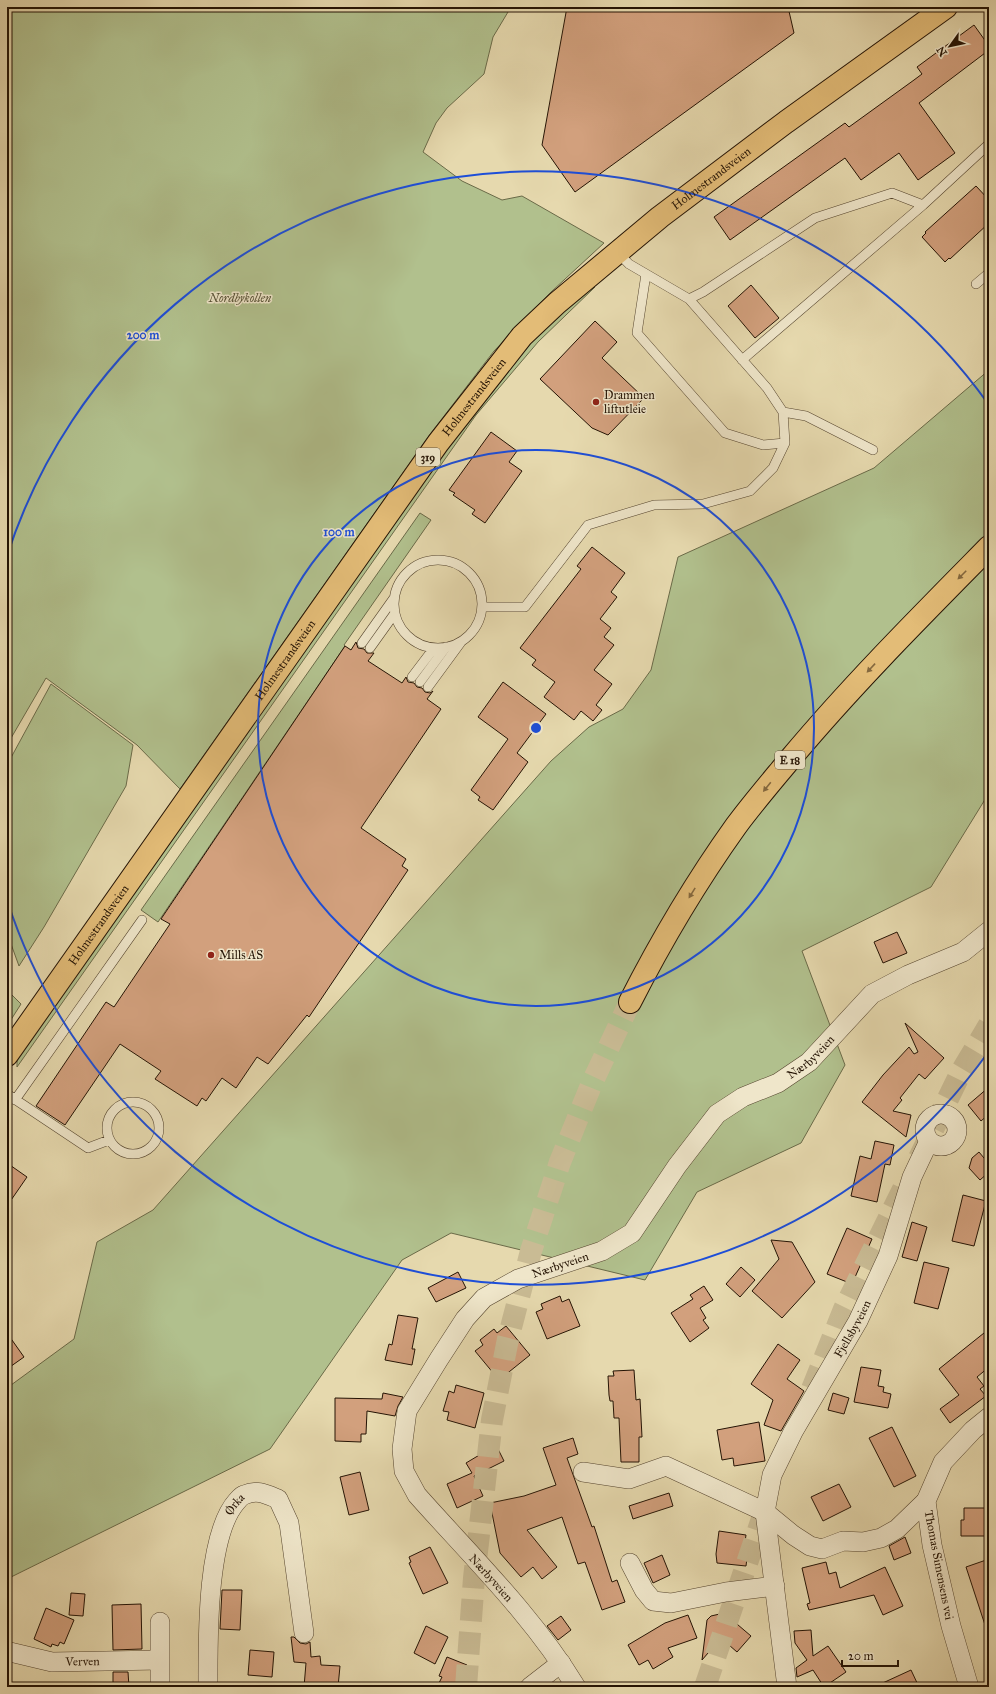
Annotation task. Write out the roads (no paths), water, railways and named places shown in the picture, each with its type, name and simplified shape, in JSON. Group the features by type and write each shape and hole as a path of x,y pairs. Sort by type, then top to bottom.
{"main road":[{"name":"Holmestrandsveien","path":"7,1055 438,443 522,336 557,303 660,217 786,122 946,7"},
{"name":"E 18","path":"630,1002 672,924 707,869 752,807 811,735 851,690 905,632 989,547"}],"street":[{"name":"Nærbyveien","path":"576,1687 561,1663 531,1623 418,1495 404,1472 402,1449 407,1411 465,1319 484,1298 518,1279 602,1251 632,1233 676,1166 717,1114 743,1097 778,1083 809,1062 872,994 908,975 963,952 989,931"},
{"name":"Fjellsbyveien","path":"787,1687 765,1512 772,1475 793,1432 858,1321 888,1256 912,1177 929,1141"},
{"name":"Thomas Simensens vei","path":"968,1687 951,1626 932,1545 926,1501 942,1462 989,1416"},
{"path":"583,1472 629,1478 666,1466 765,1512 793,1535 810,1546 822,1550 843,1541 867,1542 881,1538 897,1529 926,1501"},
{"name":"Ørka","path":"208,1687 210,1589 220,1537 230,1509 243,1495 261,1491 278,1499 284,1511 289,1523 304,1633"},
{"path":"630,1563 644,1590 653,1601 671,1604 726,1592 775,1586"},
{"path":"160,1622 160,1687"},
{"name":"Verven","path":"7,1653 10,1652 52,1662 159,1660"},
{"path":"530,1687 561,1663"}],"lane":[{"path":"742,360 923,205 989,144"},
{"path":"689,299 703,292 815,218 892,193 923,205"},
{"path":"482,607 525,607 588,524 654,505 703,504 750,491 774,468 785,443 783,412 767,388 689,299 629,264 617,252"},
{"path":"976,284 989,273"},
{"path":"646,274 637,333 725,433 763,445 785,443"},
{"path":"783,412 806,416 873,450"},
{"path":"395,613 366,645 394,598 399,584 408,572 421,564 436,560 451,562 465,570 475,581 478,587 482,607 478,621 471,633 420,682"},
{"path":"394,598 395,613 400,627 409,638 421,645 434,648 446,647 461,642"},
{"path":"420,682 446,647"},
{"path":"420,682 434,648"},
{"path":"16,1100 142,920"},
{"path":"7,1094 88,1148 109,1140"},
{"path":"131,1102 144,1104 154,1112 160,1128 158,1137 151,1148 139,1154 130,1155 114,1147 109,1140 107,1128 110,1115 115,1108 131,1102"}],"tunnel":[{"path":"466,1687 474,1578 492,1420 508,1339 531,1251 560,1162 592,1083 630,1002"},
{"path":"919,1158 961,1072 989,1025"},
{"path":"812,1389 844,1309 903,1189"},
{"path":"705,1687 768,1501"}],"place":[{"name":"Drammen liftutleie","path":"596,402"},
{"name":"Mills AS","path":"211,955"}],"park label":[{"name":"Nordbykollen","path":"240,298"}]}
